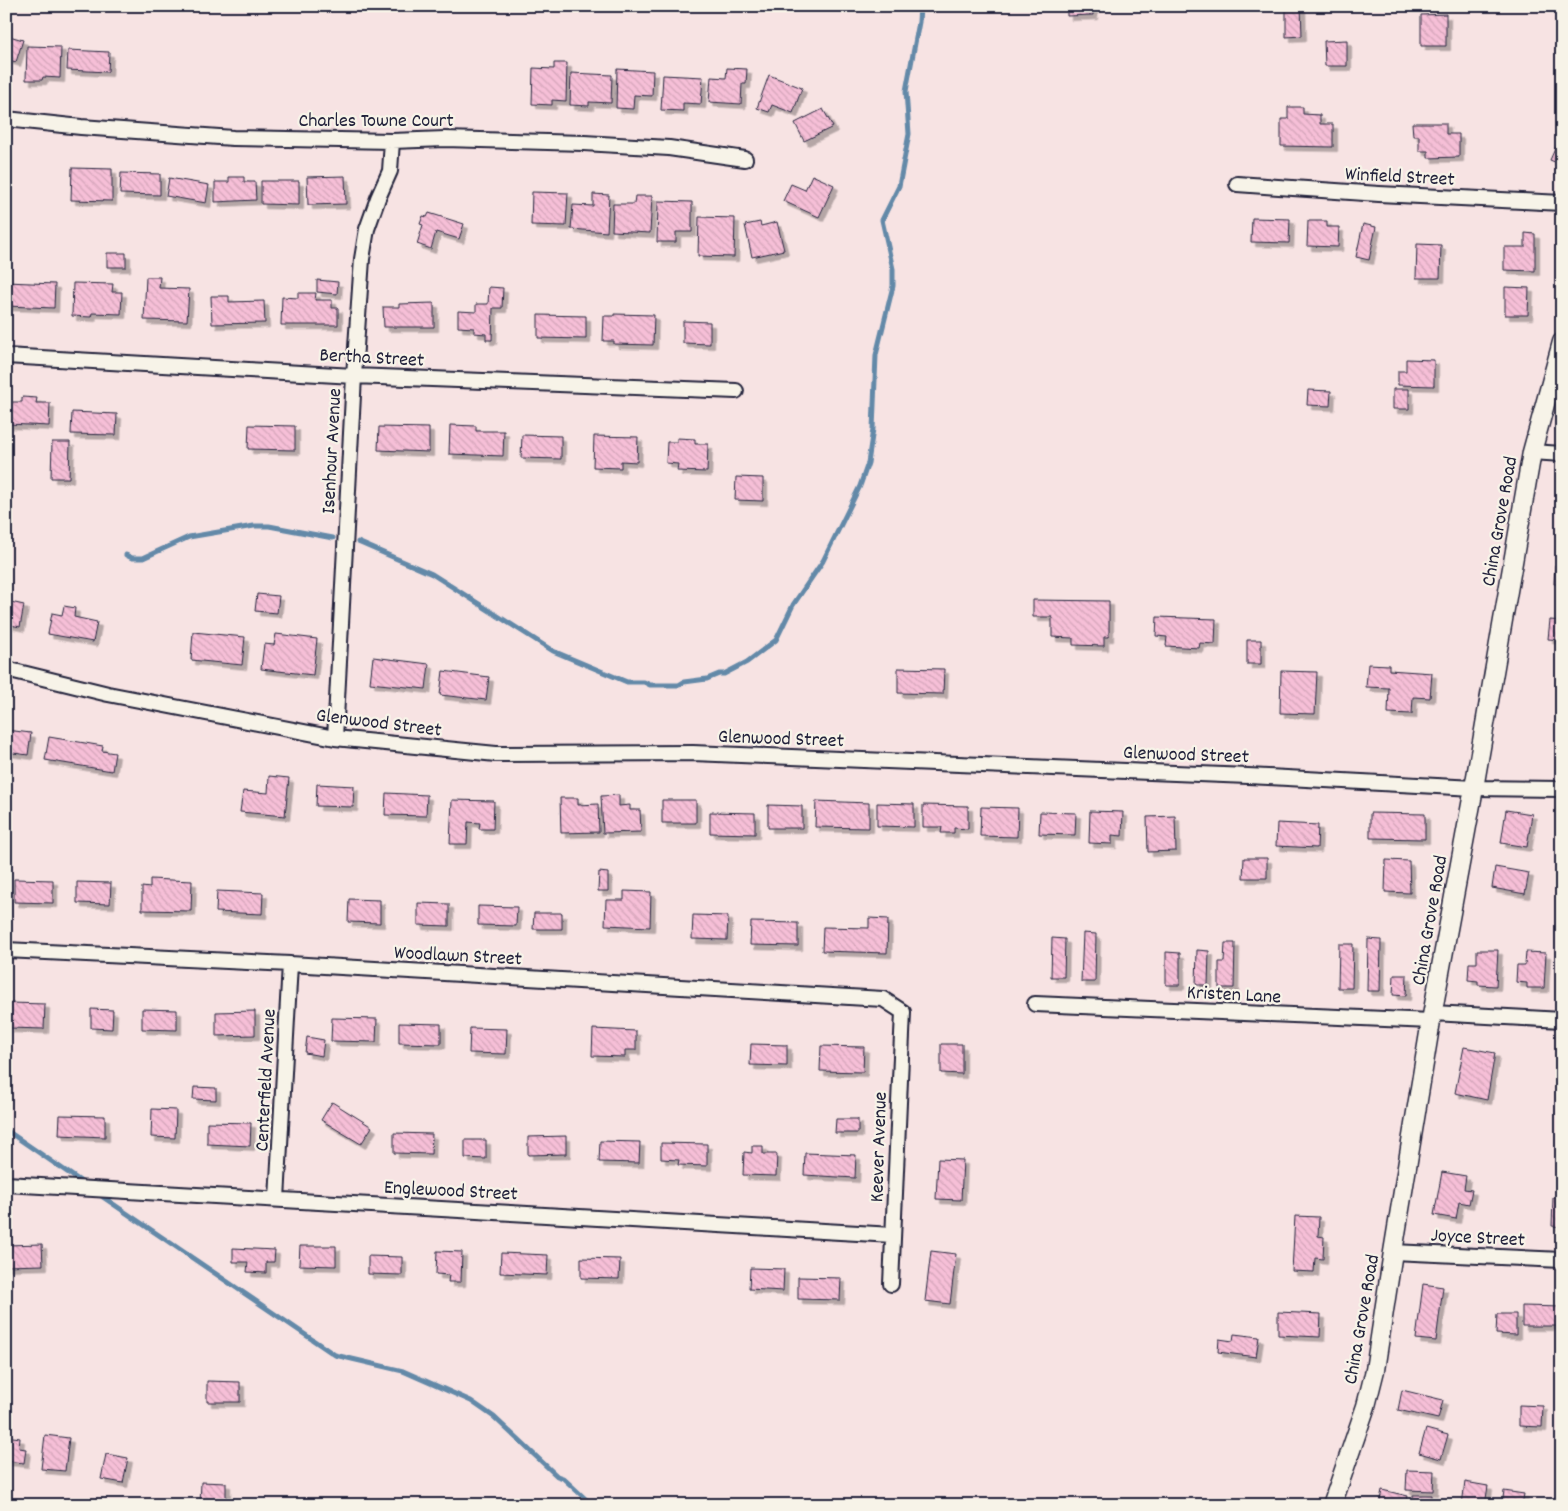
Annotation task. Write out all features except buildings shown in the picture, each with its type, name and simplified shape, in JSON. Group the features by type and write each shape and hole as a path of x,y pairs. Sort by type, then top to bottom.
{"street":[{"name":"Charles Towne Court","path":"6,119 82,127 234,138 392,141 445,139 584,143 669,148 745,159"},
{"name":"Isenhour Avenue","path":"336,738 354,376 362,259 367,229 390,171 392,141"},
{"name":"Winfield Street","path":"1237,184 1379,194 1562,203"},
{"name":"China Grove Road","path":"1332,1505 1366,1406 1375,1370 1432,1017 1532,452 1562,342"},
{"name":"Bertha Street","path":"6,356 354,376 736,392"},
{"path":"1532,452 1562,454"},
{"name":"Glenwood Street","path":"6,669 108,694 336,738 496,754 693,753 1238,775 1474,788 1562,789"},
{"name":"Woodlawn Street","path":"6,950 290,964 882,999 903,1012"},
{"name":"Centerfield Avenue","path":"277,1199 290,964"},
{"name":"Kristen Lane","path":"1035,1004 1562,1020"},
{"name":"Keever Avenue","path":"891,1284 903,1012"},
{"name":"Englewood Street","path":"6,1184 893,1235"},
{"name":"Joyce Street","path":"1393,1252 1562,1260"}],"waterway":[{"path":"358,542 432,574 553,651 627,682 644,682 650,685 679,685 684,682 707,679 724,674 747,662 776,640 793,605 823,561 860,486 868,463 873,429 876,355 893,286 893,269 882,220 899,186 909,134 906,91 919,22 920,6"},
{"path":"126,555 132,558 143,558 189,537 254,526 269,526 333,538"},
{"path":"6,1130 86,1185"},
{"path":"97,1193 335,1355 403,1371 471,1401 494,1417 557,1476 563,1478 592,1505"}]}
